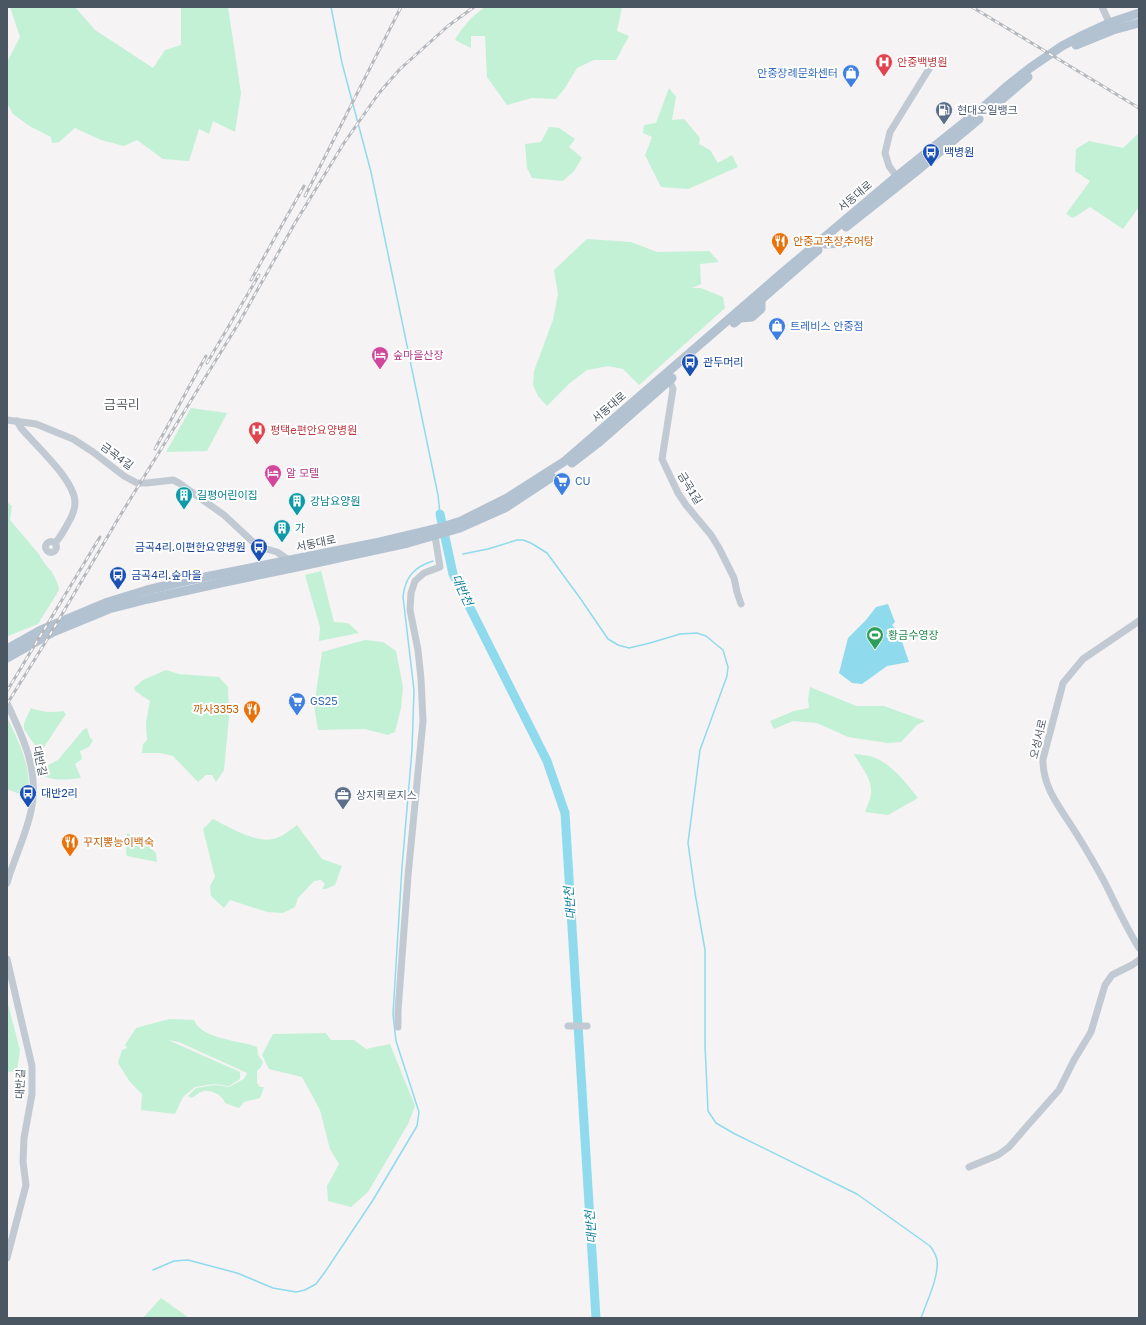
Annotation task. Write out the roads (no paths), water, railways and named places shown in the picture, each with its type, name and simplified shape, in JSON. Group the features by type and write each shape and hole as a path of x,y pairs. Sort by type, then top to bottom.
{"main road":[{"name":"서동대로","path":"665,379 781,274 899,180 1043,58 1062,46 1139,13"},
{"name":"서동대로","path":"1111,26 1139,23"},
{"name":"서동대로","path":"7,658 53,632 109,609 148,599 303,566 437,533 481,512 507,498 565,461 740,318 825,244 888,192 899,180"},
{"path":"825,244 844,243"},
{"name":"서동대로","path":"7,649 41,630 108,602 147,590 183,581 380,542 437,533"}],"street":[{"path":"1102,7 1111,26"},
{"path":"899,180 889,166 884,153 890,132 929,69"},
{"name":"금곡1길","path":"665,379 673,389 662,459 678,493 686,505 711,534 719,548 734,578 736,592 741,604"},
{"name":"금곡4길","path":"7,420 36,424 73,439 93,452 124,476 137,483 173,480 224,515 254,543 263,548 277,552 290,560"},
{"path":"17,421 21,428 57,468 72,488 75,504 74,510 59,540 55,543"},
{"path":"398,1027 408,876 423,721 418,650 410,610 411,592 415,581 424,573 440,567 437,533"},
{"name":"오성서로","path":"1139,620 1083,659 1063,683 1042,768 1054,801 1083,844 1139,948"},
{"path":"7,663 19,651"},
{"name":"대반길","path":"7,703 23,737 33,772 34,788 33,803 7,883"},
{"name":"대반길","path":"7,710 23,737"},
{"name":"대반길","path":"7,959 32,1066 32,1094 24,1138 23,1162 26,1185 7,1258"},
{"path":"969,1167 998,1155 1010,1147 1059,1090 1091,1032 1106,985 1112,975 1139,960"},
{"path":"568,1026 588,1026"}],"water":[{"name":"황금수영장","path":"888,604 895,622 892,625 899,633 909,662 887,666 862,684 852,683 839,673 848,638 866,620 876,607"}],"waterway":[{"path":"331,7 342,63 371,172 438,495 440,514"},
{"name":"대반천","path":"440,514 453,574 547,761 565,813 596,1318"},
{"path":"463,554 488,549 517,540 523,540 547,553 608,639 618,645 629,648 680,634 697,633 706,636 723,650 728,667 727,676 700,750 688,843 705,950 705,1045 708,1111 716,1123 735,1134 857,1194 930,1246 936,1256 937,1267 932,1289 921,1318"},
{"path":"153,1270 174,1261 188,1260 237,1273 273,1288 296,1292 305,1290 316,1284 325,1272 373,1200 417,1126 419,1112 396,1041 393,1014 402,867 412,750 414,690 403,597 408,578 421,566 433,561"}],"railway":[{"path":"305,196 401,7"},
{"path":"7,704 48,638 118,519 240,321 295,223 344,143 379,93 400,69 448,26 474,7"},
{"path":"972,7 1139,108"},
{"path":"251,280 304,186"},
{"path":"207,363 259,275"},
{"path":"155,449 206,356"},
{"path":"7,691 100,537"}],"place":[{"name":"안중백병원","path":"884,77"},
{"name":"안중장례문화센터","path":"851,88"},
{"name":"현대오일뱅크","path":"944,125"},
{"name":"백병원","path":"931,167"},
{"name":"안중고추장추어탕","path":"780,256"},
{"name":"트레비스 안중점","path":"777,341"},
{"name":"숲마을산장","path":"380,370"},
{"name":"관두머리","path":"690,377"},
{"name":"평택e편안요양병원","path":"257,445"},
{"name":"알 모텔","path":"273,488"},
{"name":"CU","path":"562,496"},
{"name":"길평어린이집","path":"184,510"},
{"name":"강남요양원","path":"297,516"},
{"name":"가","path":"282,543"},
{"name":"금곡4리.이편한요양병원","path":"259,562"},
{"name":"금곡4리.숲마을","path":"118,590"},
{"name":"황금수영장","path":"875,650"},
{"name":"GS25","path":"297,716"},
{"name":"까사3353","path":"252,724"},
{"name":"대반2리","path":"28,808"},
{"name":"상지퀵로지스","path":"343,810"},
{"name":"꾸지뽕능이백숙","path":"70,857"}],"district":[{"name":"금곡리","path":"122,404"}]}
